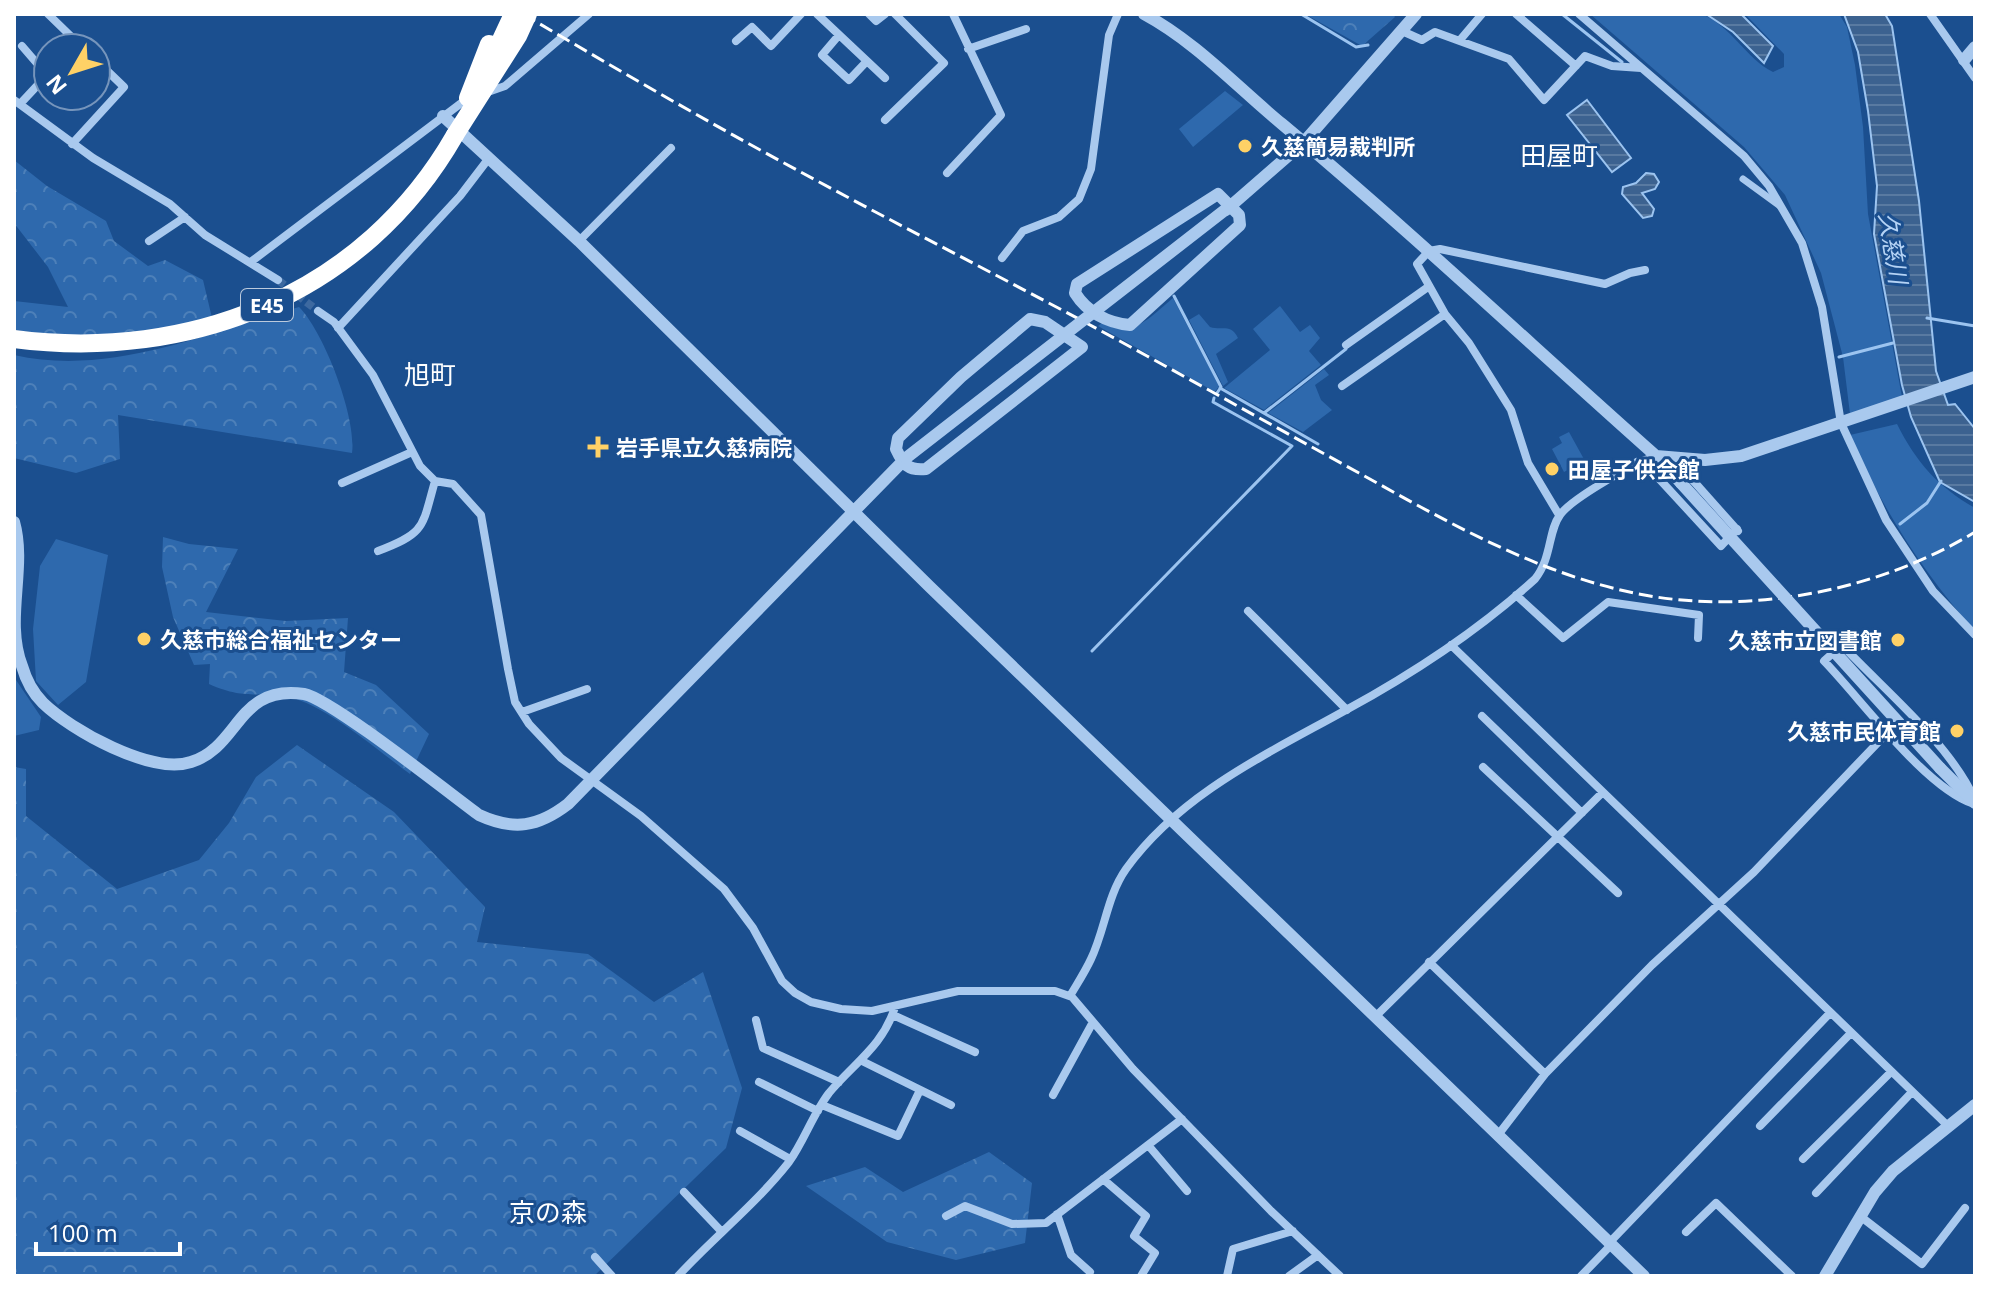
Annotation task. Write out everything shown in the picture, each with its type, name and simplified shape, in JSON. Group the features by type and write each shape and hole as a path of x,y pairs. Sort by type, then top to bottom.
{"highway":[{"name":"E45","path":"455,135 502,14"},
{"name":"E45","path":"455,135 513,14"},
{"name":"E45","path":"14,339 93,345 172,337 205,330 279,300 320,276 385,226 418,191 518,36 528,14"}],"street":[{"path":"48,14 67,32"},
{"path":"252,261 462,100 505,86 589,14"},
{"path":"817,14 885,78"},
{"path":"869,14 876,21 885,14"},
{"path":"885,120 944,63 895,14"},
{"path":"947,173 1001,115 953,14"},
{"path":"1002,258 1023,231 1059,217 1079,199 1091,169 1109,35 1118,14"},
{"path":"1144,14 1168,27 1212,62 1429,251 1656,456 1940,768 1975,802"},
{"path":"14,522 16,642 29,684 55,714 120,750 166,764 190,763 219,743 252,705 269,695 308,695 328,706 479,815 495,822 532,826 548,819 591,780 904,460 1228,208 1304,142 1416,14"},
{"path":"1460,40 1482,14"},
{"path":"1516,14 1576,66"},
{"path":"1579,14 1744,156 1781,207 1802,243 1822,307 1848,421 1904,551 1933,591 1975,635"},
{"path":"1930,14 1975,78"},
{"path":"736,41 752,27 771,46 796,16"},
{"path":"968,49 1026,29"},
{"path":"1402,31 1422,40 1435,32 1509,59 1544,100 1585,56 1612,66 1642,68"},
{"path":"839,35 822,55 849,80 867,61"},
{"path":"22,46 32,57"},
{"path":"1964,60 1975,47"},
{"path":"112,75 124,87 112,100"},
{"path":"32,88 17,102 72,144 131,178 205,235 252,261 278,280"},
{"path":"72,144 101,112"},
{"path":"443,116 579,241 853,512 1644,1276"},
{"path":"579,241 671,148"},
{"path":"338,328 460,196 489,158"},
{"path":"1743,179 1781,207"},
{"path":"1218,194 1228,208 1239,215 1240,225 1130,325 1102,317 1083,305 1075,293 1077,284 1218,194"},
{"path":"149,241 185,217"},
{"path":"1559,515 1528,463 1511,410 1469,343 1445,314 1417,264 1429,251 1440,249 1605,284 1645,270"},
{"path":"1346,345 1428,287"},
{"path":"318,311 338,328 373,375 412,452 435,481 453,484 481,515 515,702 547,746 641,816 724,889 753,928 782,981 811,1002 841,1009 894,1011 958,991 1055,991 1070,996 1182,1119 1340,1276"},
{"path":"1342,386 1445,314"},
{"path":"1030,319 1045,322 1082,347 926,469 914,470 904,460 896,449 898,438 961,377 1030,319"},
{"path":"1070,996 1092,957 1102,923 1125,871 1152,838 1221,779 1347,710 1451,645 1516,595 1545,567 1559,515 1637,462 1656,456 1705,460 1741,456 1975,377"},
{"path":"342,483 412,452"},
{"path":"1637,462 1651,470 1721,546 1738,530 1681,467 1677,457"},
{"path":"378,551 411,539 423,524 435,481"},
{"path":"1516,595 1563,638 1608,602 1699,615 1698,638"},
{"path":"1248,611 1347,710"},
{"path":"1451,645 1948,1126"},
{"path":"1842,645 1966,780 1975,802 1955,798 1888,732 1824,661 1842,645"},
{"path":"522,712 587,689"},
{"path":"1482,716 1582,813"},
{"path":"1498,1135 1545,1074 1652,965 1720,905 1888,732"},
{"path":"1483,767 1618,893"},
{"path":"1377,1015 1603,792"},
{"path":"1429,962 1545,1074"},
{"path":"894,1011 975,1052"},
{"path":"678,1276 721,1231 757,1200 790,1159 839,1082 883,1037 894,1011"},
{"path":"1581,1276 1830,1013"},
{"path":"756,1020 763,1048 839,1082"},
{"path":"1053,1095 1093,1022"},
{"path":"1760,1126 1851,1033"},
{"path":"862,1061 951,1105"},
{"path":"1803,1159 1891,1072"},
{"path":"759,1082 898,1136 920,1090"},
{"path":"1816,1193 1912,1092"},
{"path":"1825,1276 1860,1216 1893,1171 1975,1105"},
{"path":"946,1216 965,1206 1012,1224 1046,1223 1182,1119"},
{"path":"740,1131 790,1159"},
{"path":"1148,1145 1187,1191"},
{"path":"1103,1179 1146,1216 1134,1236 1155,1253 1141,1276"},
{"path":"684,1192 721,1231"},
{"path":"1686,1232 1716,1203 1792,1276"},
{"path":"1860,1216 1922,1264 1965,1208"},
{"path":"1057,1214 1071,1255 1090,1272"},
{"path":"1227,1276 1233,1249 1293,1231"},
{"path":"1289,1276 1318,1255"},
{"path":"595,1257 612,1276"}],"green space":[{"path":"1305,14 1393,14 1395,17 1362,46"},
{"path":"1590,14 1701,14 1721,26 1773,72 1784,67 1784,54 1745,14 1839,14 1847,27 1855,65 1863,127 1868,214 1902,397 1850,414 1843,357 1821,273 1785,195 1744,147"},
{"path":"1225,91 1243,105 1193,147 1179,129"},
{"path":"14,160 47,186 106,221 114,241 148,266 165,260 203,280 212,318 145,335 72,337 14,330 14,301 68,307 48,267 14,223"},
{"path":"1173,298 1219,386 1215,392 1098,326 1102,323 1123,329 1132,327 1149,318"},
{"path":"1280,306 1300,332 1310,325 1320,338 1309,351 1321,365 1264,410 1224,388 1270,350 1253,329"},
{"path":"299,307 319,335 337,376 349,419 352,453 118,415 120,459 76,473 14,458 14,355 50,360 122,356 158,349"},
{"path":"1199,314 1210,327 1229,329 1238,338 1216,354 1228,382 1223,386 1189,320"},
{"path":"1324,369 1329,375 1315,385 1321,400 1332,410 1303,432 1268,413"},
{"path":"1897,424 1929,472 1975,508 1975,631 1938,586 1905,538 1875,488 1850,435"},
{"path":"1569,432 1585,461 1564,472 1552,449 1562,443 1559,437"},
{"path":"163,537 189,544 238,549 206,612 286,621 348,618 344,672 376,685 429,734 410,774 318,708 288,697 232,692 209,684 210,664 194,665 173,617 162,567"},
{"path":"56,539 108,555 86,682 58,705 36,681 33,629 40,566"},
{"path":"14,677 41,717 39,730 14,736"},
{"path":"297,745 394,812 485,907 477,942 588,954 654,1002 703,972 742,1088 726,1148 594,1276 14,1276 14,767 26,769 26,816 117,889 199,860 229,823 256,777"},
{"path":"989,1152 1032,1183 1025,1243 956,1260 887,1242 806,1186 865,1167 903,1192"}],"water":[{"path":"1706,14 1741,14 1773,46 1764,63 1733,32"},
{"name":"久慈川","path":"1844,14 1885,14 1892,26 1919,201 1936,371 1948,405 1955,404 1975,429 1975,502 1940,482 1911,417 1902,385 1874,234 1877,186 1868,111 1858,52"},
{"path":"1587,100 1631,158 1612,172 1567,115"},
{"path":"1646,173 1654,174 1659,182 1655,189 1642,193 1654,209 1652,216 1643,218 1622,194 1623,187 1636,183"}],"waterway":[{"path":"1301,14 1356,47 1368,45"},
{"path":"1562,14 1622,62"},
{"path":"1174,296 1221,387 1217,393"},
{"path":"1927,318 1975,326"},
{"path":"1839,357 1893,343"},
{"path":"1264,413 1346,349"},
{"path":"1220,388 1318,444"},
{"path":"1092,651 1292,446 1213,402 1214,398"},
{"path":"1900,524 1927,503 1941,481"}],"tunnel":[{"path":"278,280 318,311"}],"railway":[{"path":"523,14 762,151 1103,332 1430,512 1502,548 1577,578 1656,597 1697,601 1780,598 1821,592 1901,568 1975,532"}],"place":[{"name":"久慈簡易裁判所","path":"1245,146"},
{"name":"岩手県立久慈病院","path":"598,447"},
{"name":"田屋子供会館","path":"1552,469"},
{"name":"久慈市総合福祉センター","path":"144,639"},
{"name":"久慈市立図書館","path":"1898,640"},
{"name":"久慈市民体育館","path":"1957,731"}],"district":[{"name":"田屋町","path":"1559,155"},
{"name":"旭町","path":"430,374"},
{"name":"京の森","path":"548,1212"}]}
